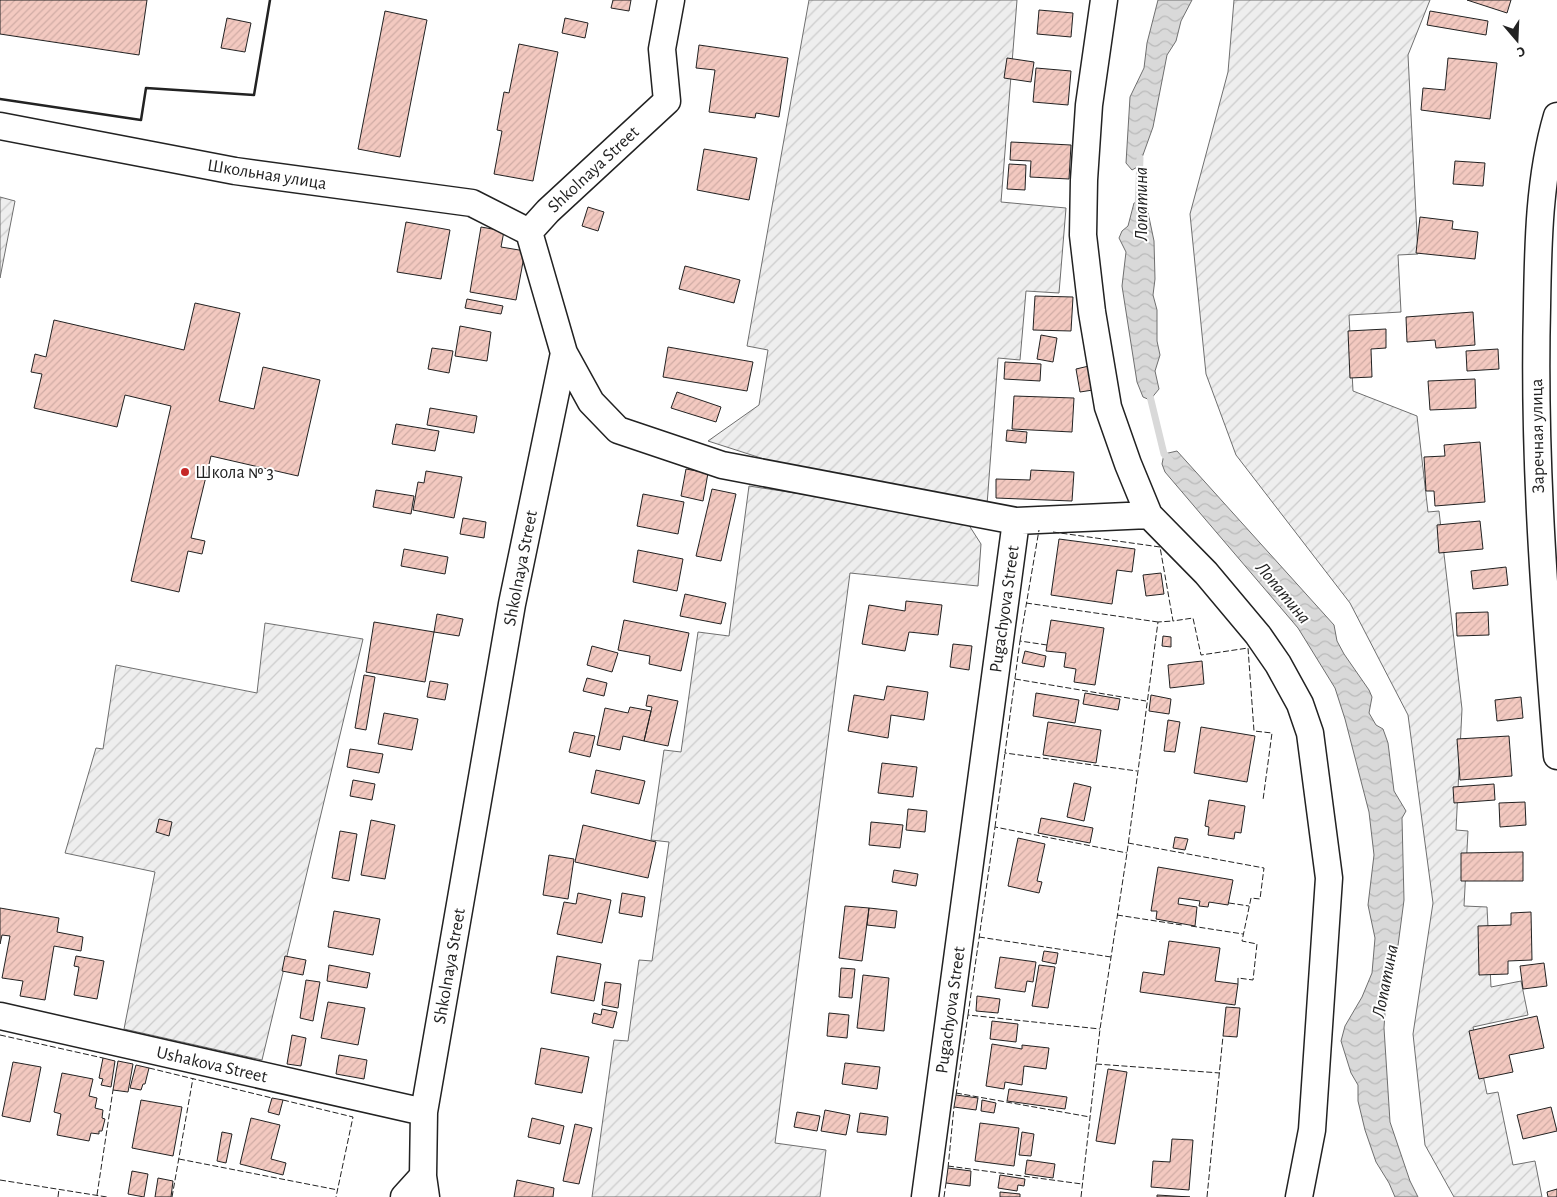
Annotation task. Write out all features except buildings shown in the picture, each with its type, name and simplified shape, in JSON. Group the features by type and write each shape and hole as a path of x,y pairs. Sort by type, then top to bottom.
{"street":[{"name":"Shkolnaya Street","path":"424,1186 424,1112 512,604 564,353 529,232 667,101 662,49 672,0"},
{"path":"1104,0 1089,105 1084,180 1083,235 1092,312 1108,407 1128,464 1149,514 1206,573 1258,635 1278,664 1300,704 1310,733 1329,878 1312,1130 1299,1197"},
{"name":"Заречная улица","path":"1557,116 1544,180 1538,255 1535,357 1540,542 1557,756"},
{"name":"Школьная улица","path":"0,126 235,171 472,203 529,232"},
{"name":"Pugachyova Street","path":"564,353 590,402 618,430 722,466 1016,521 925,1197"},
{"path":"1016,521 1149,514"},
{"name":"Ushakova Street","path":"0,1016 424,1112"},
{"path":"404,1197 424,1186"}],"shaded area":[{"path":"809,0 1017,0 1001,202 1066,208 1059,293 1026,291 1020,360 998,358 987,505 820,477 708,441 759,405 768,350 747,346"},
{"path":"1234,0 1430,0 1408,55 1418,254 1398,255 1401,312 1349,315 1353,391 1417,416 1428,512 1439,511 1462,709 1456,830 1468,831 1464,906 1487,907 1491,987 1521,981 1528,1015 1473,1027 1487,1094 1498,1092 1513,1165 1535,1161 1542,1197 1454,1197 1425,1145 1413,1034 1433,903 1408,715 1350,603 1236,455 1206,374 1190,214 1228,72"},
{"path":"0,197 15,201 0,278"},
{"path":"749,486 965,519 981,544 978,586 850,573 775,1143 826,1150 820,1197 592,1197 614,1040 628,1041 639,960 652,961 669,842 651,840 664,750 681,752 698,632 729,636"},
{"path":"265,623 363,639 262,1060 124,1029 155,872 65,853 96,748 103,749 116,665 257,693"}],"water":[{"path":"1158,0 1192,0 1181,21 1176,41 1167,55 1153,127 1139,166 1132,170 1126,163 1130,97 1144,68 1147,43"},
{"path":"1134,203 1146,203 1154,241 1155,279 1153,295 1157,310 1157,341 1160,355 1155,371 1159,389 1150,400 1143,397 1137,382 1122,286 1126,252 1119,238 1122,231 1128,226"},
{"path":"1177,451 1334,625 1337,641 1372,697 1369,713 1376,725 1383,729 1388,743 1394,791 1406,811 1402,818 1404,900 1397,953 1386,997 1384,1028 1390,1122 1410,1181 1418,1197 1395,1197 1376,1162 1358,1101 1358,1085 1351,1073 1341,1041 1345,1026 1362,997 1372,973 1375,938 1368,905 1374,855 1369,812 1335,688 1298,628 1165,472 1162,464 1164,454"}],"waterway":[{"name":"Лопатина","path":"1138,209 1140,158"},
{"name":"Лопатина","path":"1149,392 1164,454 1170,460"}],"fence":[{"path":"1020,641 1039,530"},
{"path":"1053,532 1160,547 1173,621 1193,618 1201,655 1248,648 1254,731 1272,733 1263,800"},
{"path":"1026,603 1158,622"},
{"path":"1081,1197 1100,1029 1127,853 1158,622 1173,621"},
{"path":"1047,645 1020,641 1005,753 1137,771"},
{"path":"1015,679 1146,701"},
{"path":"995,827 1005,753"},
{"path":"968,1015 995,827 1127,853"},
{"path":"1128,843 1264,868 1260,899 1251,898 1242,941 1257,944 1253,980 1238,978 1238,984"},
{"path":"1229,903 1249,906"},
{"path":"1117,915 1182,925"},
{"path":"1191,926 1243,934"},
{"path":"979,937 1111,957"},
{"path":"956,1095 968,1015 1100,1029"},
{"path":"0,1035 103,1058"},
{"path":"1207,1197 1223,1036"},
{"path":"1096,1064 1220,1073"},
{"path":"149,1068 272,1098"},
{"path":"172,1197 193,1078"},
{"path":"97,1195 113,1090"},
{"path":"956,1093 1090,1117"},
{"path":"283,1100 353,1117 336,1197"},
{"path":"948,1168 954,1107"},
{"path":"179,1159 338,1190"},
{"path":"948,1166 1082,1184"},
{"path":"0,1180 107,1197"},
{"path":"944,1197 946,1183"},
{"path":"58,1197 59,1189"}],"wall":[{"path":"0,99 141,120 146,88 254,95 270,0"}],"place":[{"name":"Школа № 3","path":"185,472"}]}
